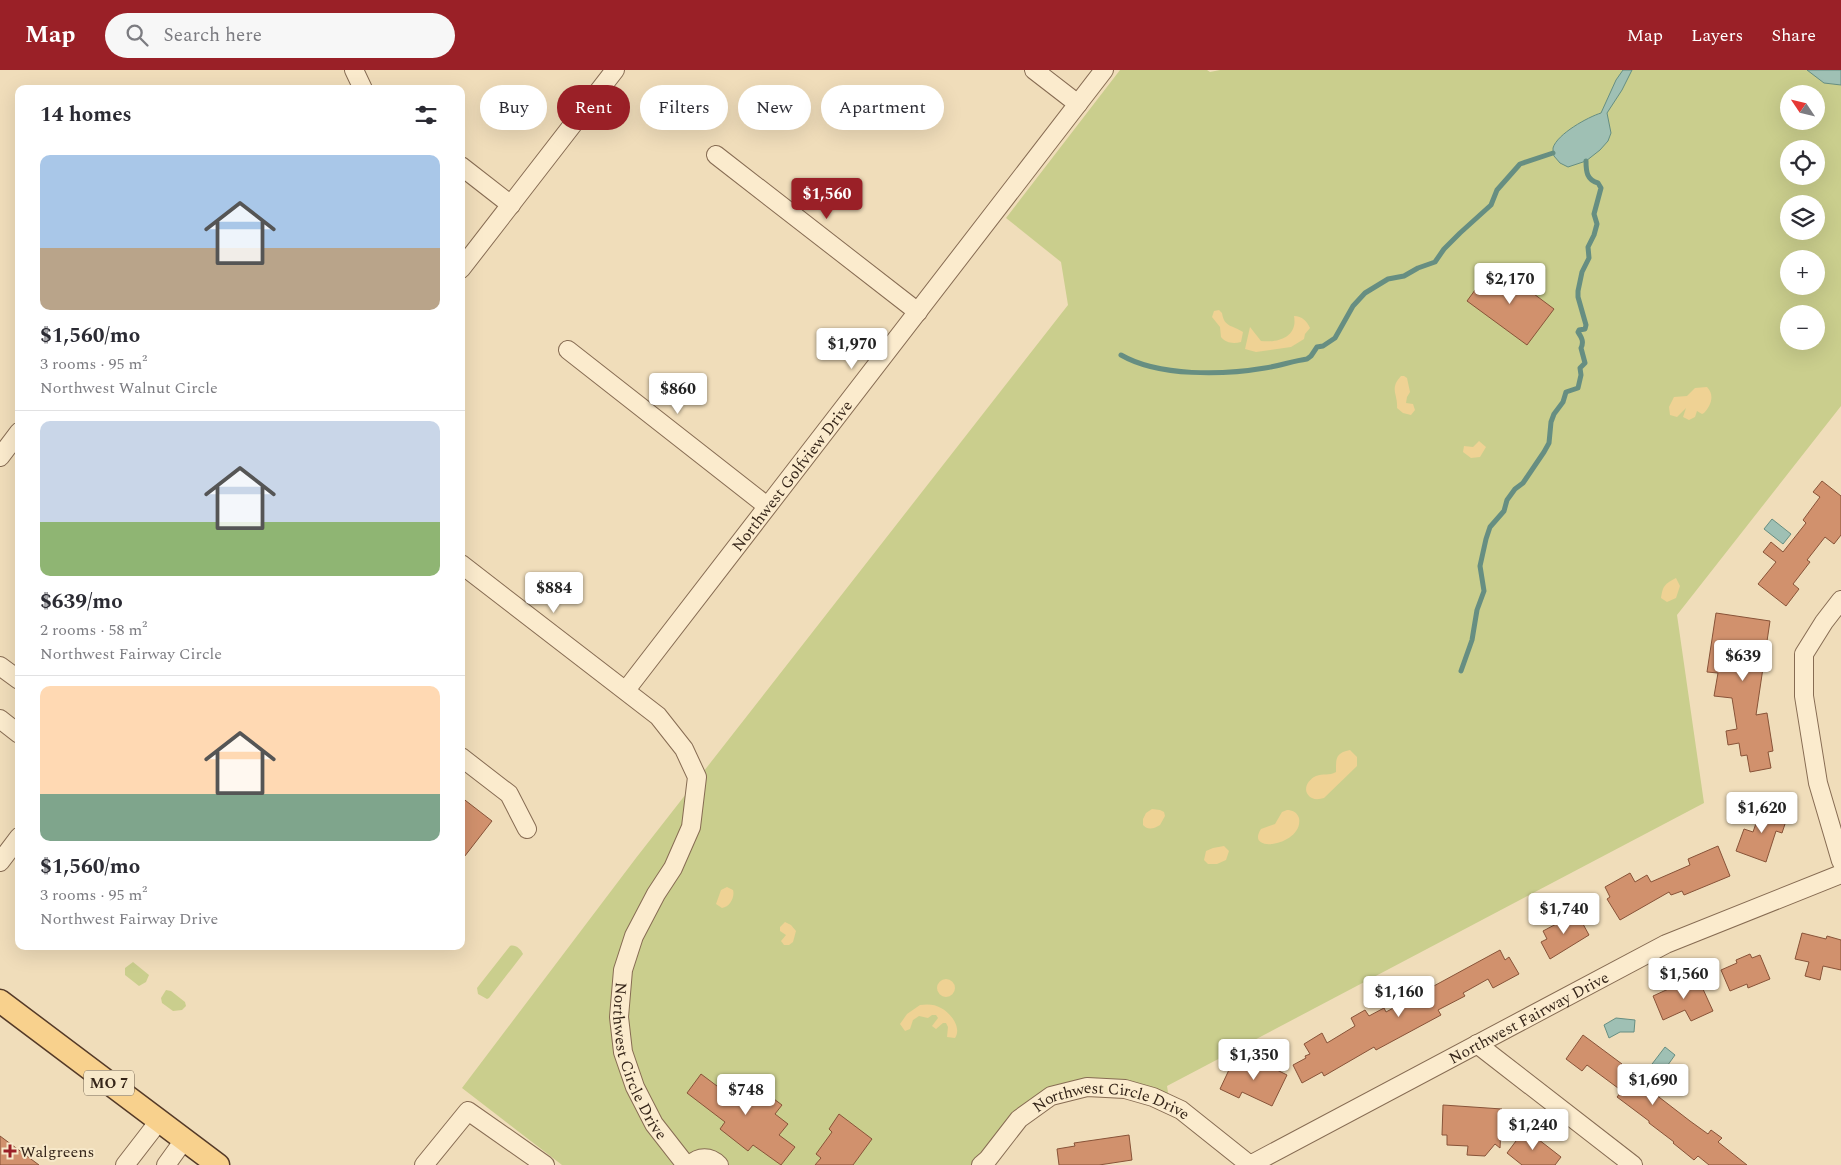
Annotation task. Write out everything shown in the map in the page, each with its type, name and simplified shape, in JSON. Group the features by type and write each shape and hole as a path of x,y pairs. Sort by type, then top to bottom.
{"main road":[{"name":"MO 7","path":"4,1008 218,1165"}],"street":[{"path":"354,70 362,85"},
{"path":"465,264 615,70"},
{"path":"1034,70 1078,104"},
{"name":"Northwest Golfview Drive","path":"626,690 1104,70"},
{"path":"716,155 918,312"},
{"path":"465,169 510,205"},
{"path":"568,350 767,506"},
{"path":"0,457 15,437"},
{"name":"Northwest Circle Drive","path":"465,567 658,716 684,748 696,777 690,827 673,868 656,894 634,936 623,970 619,1017 623,1052 635,1087 654,1124 688,1165 704,1158 720,1160"},
{"path":"1841,600 1824,622 1804,654 1804,696 1818,783 1841,861"},
{"path":"0,666 15,677"},
{"path":"0,719 15,731"},
{"path":"465,760 509,794 528,829"},
{"path":"0,862 15,842"},
{"name":"Northwest Fairway Drive","path":"1250,1165 1666,944 1841,874"},
{"path":"1477,1044 1633,1165"},
{"name":"Northwest Circle Drive","path":"981,1165 988,1159 1019,1119 1051,1096 1087,1087 1125,1089 1153,1097 1181,1110 1250,1165"},
{"path":"424,1165 468,1111 545,1165"},
{"path":"125,1165 158,1121"},
{"path":"166,1165 184,1140"}],"green space":[{"path":"1120,70 1207,70 1210,72 1220,70 1841,70 1841,406 1677,615 1704,803 1167,1086 1170,1105 1125,1089 1051,1096 988,1165 562,1165 462,1088 636,858 1068,305 1061,262 1006,218"},
{"path":"510,946 518,947 523,954 487,999 478,994 477,988"},
{"path":"133,962 149,975 146,982 139,986 125,975 125,968"},
{"path":"166,990 171,991 185,1002 186,1006 182,1010 173,1011 162,1003 161,998"}],"sand":[{"path":"1219,310 1229,325 1243,332 1241,342 1225,341 1221,337 1220,327 1212,317 1214,311"},
{"path":"1294,316 1304,319 1310,328 1305,334 1304,339 1291,347 1256,352 1245,349 1250,327 1261,341 1280,340 1290,334 1293,329"},
{"path":"1401,376 1407,378 1410,392 1406,403 1413,404 1415,410 1411,415 1403,413 1397,408 1395,385"},
{"path":"1707,387 1711,393 1711,400 1709,407 1704,413 1702,414 1697,411 1695,417 1689,420 1683,417 1686,408 1677,417 1670,415 1669,407 1674,397 1687,396 1695,388"},
{"path":"1479,441 1486,447 1480,457 1471,458 1463,452 1464,446 1473,447"},
{"path":"1676,578 1680,586 1676,598 1667,602 1661,598 1663,590 1667,584"},
{"path":"1350,750 1357,757 1357,766 1324,798 1312,798 1306,789 1310,780 1319,775 1336,772 1337,757 1341,753"},
{"path":"1152,809 1164,812 1165,816 1160,825 1154,828 1145,827 1143,819 1146,813"},
{"path":"1287,810 1297,814 1299,818 1298,827 1293,835 1276,843 1267,844 1260,842 1258,837 1261,829 1275,824 1282,812"},
{"path":"1224,846 1229,851 1226,860 1217,864 1208,864 1204,860 1206,851"},
{"path":"727,887 733,890 733,896 730,904 722,908 716,904 721,890"},
{"path":"785,922 796,931 793,942 789,945 784,945 781,941 786,935 780,931 780,927"},
{"path":"946,979 952,982 955,988 952,994 946,997 940,994 937,988 940,982"},
{"path":"928,1004 945,1010 956,1025 957,1034 955,1038 947,1037 948,1027 946,1023 943,1023 936,1029 932,1026 938,1018 936,1015 928,1018 919,1016 913,1020 910,1029 905,1031 900,1024 907,1014 920,1005"}],"water":[{"path":"1623,70 1632,70 1607,113 1611,133 1608,141 1586,161 1568,167 1560,163 1553,154 1553,148 1560,137 1589,118 1601,113 1616,80"},
{"path":"1807,70 1841,70 1841,85 1824,83"},
{"path":"1772,519 1791,534 1783,544 1764,529"},
{"path":"1616,1018 1635,1020 1634,1032 1620,1032 1609,1038 1604,1025"},
{"path":"1665,1047 1675,1055 1660,1076 1649,1068"}],"building":[{"path":"1494,264 1554,309 1527,345 1467,301"},
{"path":"1822,481 1841,496 1841,535 1834,544 1825,537 1807,560 1810,562 1793,584 1799,589 1786,606 1758,584 1776,562 1763,552 1771,542 1783,552 1806,523 1803,520 1820,497 1813,492"},
{"path":"1716,613 1770,621 1756,715 1767,713 1773,751 1768,752 1771,768 1750,772 1747,755 1741,756 1739,743 1728,745 1726,731 1737,729 1732,698 1714,696 1718,673 1707,672"},
{"path":"465,800 492,821 465,856"},
{"path":"1762,806 1788,815 1782,833 1776,831 1766,862 1736,851 1744,829 1753,832"},
{"path":"1718,846 1730,876 1684,895 1682,891 1671,895 1669,892 1620,920 1607,899 1610,897 1605,887 1630,873 1635,882 1647,875 1651,882 1690,865 1688,859"},
{"path":"1577,913 1589,935 1550,959 1541,942 1547,939 1543,931"},
{"path":"1802,933 1826,939 1827,936 1841,940 1841,970 1823,966 1820,980 1805,976 1809,962 1795,959"},
{"path":"1500,950 1505,960 1509,957 1519,974 1493,988 1488,979 1463,993 1465,996 1438,1010 1441,1015 1376,1050 1374,1047 1324,1076 1322,1072 1302,1083 1293,1065 1310,1054 1304,1044 1322,1033 1327,1043 1355,1026 1351,1018 1365,1010 1369,1016 1384,1008 1386,1012"},
{"path":"1750,954 1752,958 1760,955 1770,979 1748,988 1747,984 1730,991 1721,970 1737,963 1736,960"},
{"path":"1697,976 1713,1011 1691,1021 1685,1010 1663,1020 1653,996"},
{"path":"1583,1035 1622,1064 1620,1066 1646,1085 1649,1082 1659,1090 1655,1094 1690,1121 1708,1134 1711,1130 1722,1138 1718,1142 1747,1165 1709,1165 1698,1156 1694,1160 1649,1123 1649,1121 1617,1097 1622,1091 1587,1065 1582,1071 1566,1059"},
{"path":"1235,1057 1252,1065 1255,1059 1287,1075 1272,1106 1242,1092 1239,1098 1220,1089"},
{"path":"701,1074 729,1095 743,1076 782,1105 775,1114 788,1124 779,1135 795,1147 781,1165 753,1145 748,1151 720,1129 725,1122 687,1093"},
{"path":"1443,1105 1502,1109 1500,1148 1495,1144 1485,1156 1467,1155 1468,1146 1447,1145 1447,1135 1442,1135"},
{"path":"839,1114 872,1139 853,1165 815,1165 821,1158 816,1154 832,1132 829,1129"},
{"path":"1525,1129 1561,1157 1555,1165 1522,1165 1507,1153"},
{"path":"1129,1135 1132,1160 1099,1165 1059,1165 1057,1149 1075,1146 1074,1143"},
{"name":"Walgreens","path":"0,1136 39,1165 0,1165"}],"waterway":[{"path":"1121,355 1136,362 1172,371 1211,373 1270,367 1307,359 1317,347 1323,346 1335,338 1353,306 1365,293 1388,279 1404,276 1418,268 1435,262 1444,249 1491,205 1497,190 1520,164 1553,153"},
{"path":"1461,671 1472,640 1477,610 1484,591 1480,566 1490,527 1504,511 1507,500 1515,489 1523,483 1544,452 1549,443 1551,422 1554,414 1563,402 1566,392 1578,388 1581,375 1580,368 1585,363 1581,348 1582,340 1578,332 1585,329 1586,325 1578,291 1582,272 1589,258 1588,247 1597,224 1594,214 1601,188 1588,175 1586,161"}],"place":[{"name":"Walgreens","path":"10,1151"}]}
